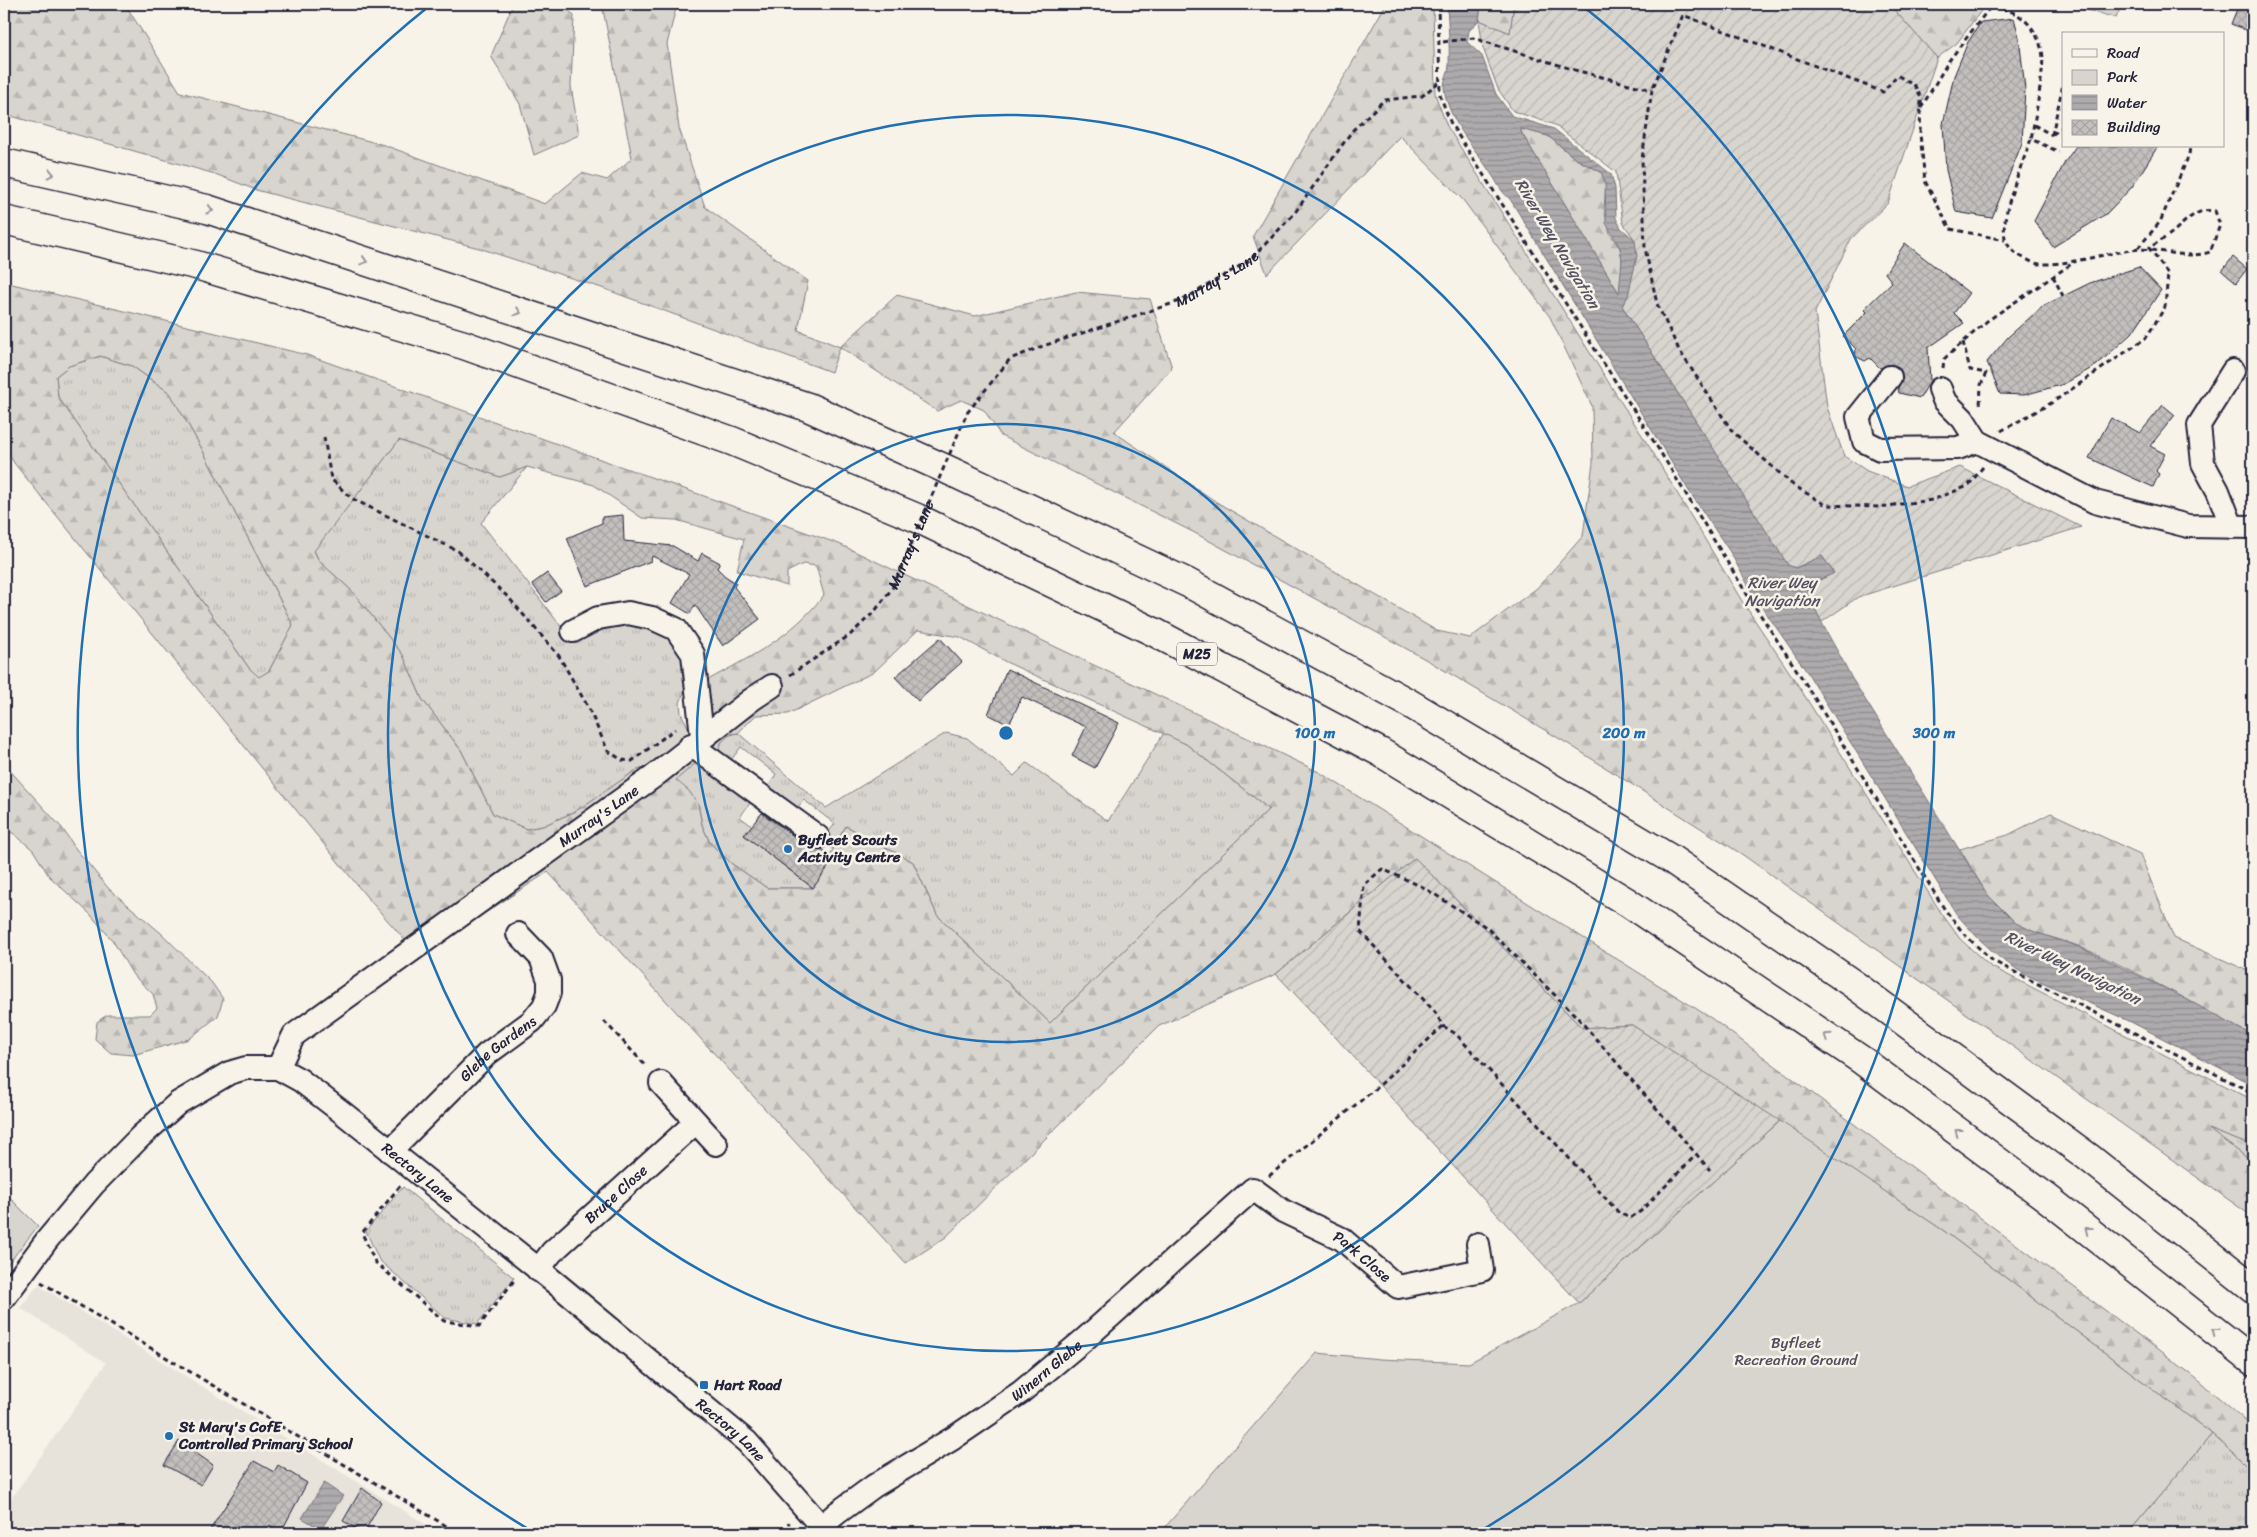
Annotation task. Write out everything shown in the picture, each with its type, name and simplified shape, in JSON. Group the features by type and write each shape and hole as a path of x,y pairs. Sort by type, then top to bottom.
{"highway":[{"path":"4,164 207,209 808,407 948,470 1188,583 1407,702 1671,859 1856,986 2088,1156 2253,1288"},
{"name":"M25","path":"4,220 196,265 454,342 713,434 917,518 1156,633 1380,752 1628,902 1863,1061 2047,1198 2253,1361"}],"street":[{"path":"2233,371 2200,425 2203,463 2218,491 2247,524"},
{"path":"1890,377 1858,417 1864,441 1880,449 1958,448 1991,437"},
{"path":"1940,389 1944,400 1963,419 2095,502 2188,526 2247,524"},
{"path":"573,631 598,618 628,613 652,618 676,629 693,654 699,710 697,741 818,837"},
{"name":"Murray's Lane","path":"278,1068 294,1034 653,777 697,741 772,686"},
{"name":"Glebe Gardens","path":"390,1151 486,1054 532,1021 544,1006 549,993 549,980 541,958 518,934"},
{"name":"Rectory Lane","path":"4,1298 94,1184 140,1137 178,1103 229,1073 246,1068 278,1068 300,1080 413,1169 747,1442 824,1530"},
{"path":"661,1082 716,1144"},
{"name":"Bruce Close","path":"533,1266 552,1252 696,1122"},
{"name":"Park Close","path":"1253,1189 1283,1211 1342,1239 1398,1287 1484,1278 1478,1244"},
{"name":"Winern Glebe","path":"824,1530 837,1513 874,1486 952,1439 1020,1392 1086,1338 1253,1189"}],"path":[{"path":"1438,4 1440,94 1451,124 1656,445 1748,596 1802,678 1945,910 1965,935 1993,961 2253,1093"},
{"path":"1921,109 1948,62 1991,6 2007,8 2029,22 2043,52 2034,125 2005,222 2005,240 2015,254 2038,264 2076,261 2149,248 2158,252 2200,255 2210,252 2216,239 2220,225 2215,210 2208,209 2196,213 2149,248"},
{"path":"2005,240 1950,229 1925,181 1920,134 1921,98 1914,86 1897,76 1883,92 1683,15 1652,90 1642,159 1645,248 1657,304 1679,350 1732,431 1793,485 1826,505 1878,507 1932,500 1968,486 1986,464 1991,437 2053,402 2146,338 2165,307 2168,274 2149,248"},
{"path":"1443,42 1472,38 1575,70 1652,90"},
{"name":"Murray's Lane","path":"772,686 850,636 876,611 893,587 966,413 1010,359 1043,346 1184,300 1250,260 1294,214 1352,131 1384,100 1422,96 1439,82"},
{"path":"2052,135 2062,89"},
{"path":"2034,125 2052,135"},
{"path":"2052,135 2062,128"},
{"path":"2031,139 2059,152"},
{"path":"2138,249 2160,222 2190,148"},
{"path":"1940,389 1944,359 1987,321 2076,261"},
{"path":"2053,276 2063,296"},
{"path":"1963,342 1970,370 1986,373 1981,385 1980,409"},
{"path":"324,437 331,479 351,498 458,551 509,598 559,656 588,706 608,751 622,760 632,761 699,710"},
{"path":"1696,1156 1641,1211 1630,1218 1619,1212 1456,1034 1443,1026 1435,1012 1360,931 1364,885 1382,869 1423,887 1486,927 1577,1017 1710,1170"},
{"path":"604,1021 661,1082"},
{"path":"1253,1189 1381,1084 1443,1026"},
{"path":"413,1169 362,1233 375,1262 444,1321 479,1326 533,1266"},
{"path":"24,1271 458,1533"}],"shaded area":[{"name":"St Mary's CofE Controlled Primary School","path":"38,1285 440,1533 4,1533 4,1509 106,1363 20,1308"}],"green space":[{"path":"4,4 125,4 180,92 384,145 545,204 582,173 607,180 632,158 602,4 677,4 667,44 679,128 705,207 808,281 798,330 840,347 831,372 602,288 479,248 256,190 215,174 4,114"},
{"path":"513,4 563,4 574,16 571,86 579,135 534,155 520,104 491,56"},
{"path":"1386,4 1433,4 1435,94 1447,126 1650,448 1742,601 1796,682 1940,911 1960,939 1990,966 2253,1100 2253,1146 2208,1129 2253,1162 2253,1217 1743,855 1570,745 1427,660 1193,532 1001,436 984,410 961,400 937,411 840,347 897,295 975,316 1076,292 1150,299 1172,368 1114,432 1218,503 1437,631 1470,638 1537,588 1583,536 1593,463 1592,406 1550,317 1463,200 1400,136 1267,274 1253,236"},
{"path":"1481,4 1514,4 1510,33 1479,20"},
{"path":"1514,4 1889,4 1937,58 1888,203 1851,239 1815,312 1827,407 1844,456 1867,471 1907,486 1960,467 2081,527 1858,597 1822,622 1814,608 1807,586 1834,573 1822,556 1795,568 1788,566 1622,306 1628,296 1635,240 1623,223 1616,172 1555,125 1513,111 1498,89 1483,48 1479,20 1510,33"},
{"path":"1889,4 1986,4 1957,43 1937,58"},
{"path":"2065,4 2122,4 2116,18"},
{"path":"1521,129 1548,136 1576,159 1601,172 1606,183 1604,209 1610,234 1620,248 1622,259 1621,291 1619,293 1521,132"},
{"path":"4,282 307,355 839,544 1319,772 1711,1018 2191,1374 2253,1427 2253,1471 2212,1434 1944,1231 1632,1025 1582,1028 1415,858 1276,974 1159,1026 946,1237 906,1263 548,872 419,956 366,896 14,463 4,444","holes":["100,356 132,366 170,393 201,447 293,625 269,671 259,677 249,668 58,397 56,376 69,366","399,440 500,477 527,467 594,485 642,518 676,520 744,539 737,571 787,586 787,572 803,564 816,566 824,595 785,634 708,680 705,700 707,710 714,718 653,765 635,771 576,811 543,826 526,829 493,814 461,750 422,699 403,655 352,591 319,561 314,551","918,630 960,637 1006,662 1186,744 1269,809 1050,1023 937,915 913,862 846,826 830,855 819,847 816,851 779,824 782,820 766,808 744,835 813,888 767,888 732,864 710,843 702,825 698,804 689,791 676,780 697,762 719,753 721,743 729,734 738,733 756,715 788,714 874,672"]},
{"path":"100,356 132,366 170,393 201,447 293,625 269,671 259,678 249,668 58,397 56,376 69,366"},
{"path":"399,440 500,477 527,467 481,523 573,642 603,625 631,620 646,625 678,644 685,660 686,686 680,703 681,713 692,735 653,765 635,771 576,811 543,826 526,829 493,814 461,750 422,699 403,655 352,591 319,561 314,550"},
{"path":"738,733 826,808 946,733 967,738 1014,776 1027,763 1108,821 1164,733 1186,744 1269,809 1050,1023 937,915 913,862 846,826 832,849 822,840 835,824 804,800 794,811 767,789 776,774 741,747 731,760 719,750 725,738"},
{"path":"697,762 710,768 750,803 740,817 752,826 744,835 813,888 767,888 732,864 710,843 702,825 698,804 675,780"},
{"path":"4,764 62,828 76,849 109,889 161,933 212,983 223,999 218,1016 189,1039 133,1055 111,1053 95,1039 97,1022 107,1015 150,1015 157,1008 153,994 133,975 113,941 90,914 49,876 33,850 13,833 4,832"},
{"path":"2051,813 2140,854 2174,938 2253,973 2253,1036 2123,966 2078,946 2024,928 1999,909 1960,849 2008,835"},
{"path":"1415,858 1582,1028 1632,1025 1780,1121 1579,1303 1276,974"},
{"name":"Byfleet Recreation Ground","path":"1780,1121 1944,1231 2212,1434 2128,1533 1160,1533 1317,1353 1380,1359 1469,1363 1579,1303"},
{"path":"2206,1128 2253,1146 2253,1162"},
{"path":"403,1187 514,1278 477,1324 445,1318 379,1260 366,1231"},
{"path":"4,1192 38,1226 4,1269"},
{"path":"2212,1434 2253,1471 2253,1533 2128,1533"}],"water":[{"name":"River Wey Navigation","path":"1447,4 1481,4 1479,20 1469,31 1467,42 1482,56 1496,94 1512,116 1554,129 1611,174 1615,188 1616,218 1621,228 1635,240 1637,256 1628,296 1622,306 1788,565 1796,568 1822,556 1834,573 1807,586 1821,621 1851,677 1987,894 2016,923 2035,932 2077,946 2177,994 2253,1036 2253,1085 2129,1021 2024,974 2000,958 1957,915 1807,672 1753,594 1730,552 1689,491 1510,199 1469,143 1456,121 1446,99 1444,87 1449,65","holes":["1521,129 1548,136 1576,159 1601,172 1605,183 1606,223 1620,248 1622,259 1619,293 1521,132"]},
{"path":"324,1483 343,1496 321,1529 302,1518"}],"building":[{"path":"2239,4 2253,4 2253,33 2231,24"},
{"path":"2014,18 2019,37 2025,89 2022,143 1992,218 1956,212 1946,170 1943,124 1954,76 1968,42 1981,22"},
{"path":"2075,148 2157,148 2132,187 2106,214 2053,247 2034,221 2065,162"},
{"path":"1905,243 1969,293 1954,313 1964,323 1928,348 1930,381 1920,398 1899,393 1898,388 1903,378 1899,367 1891,364 1880,368 1870,358 1865,361 1855,356 1856,349 1843,336 1867,312 1864,309 1892,282 1885,273"},
{"path":"2233,257 2247,269 2236,283 2222,271"},
{"path":"2139,267 2161,290 2132,333 2097,365 2064,384 2024,395 2000,394 1987,362 2008,337 2043,306 2090,283"},
{"path":"2163,405 2175,415 2150,446 2165,454 2156,471 2159,474 2153,487 2089,458 2111,418 2140,433"},
{"path":"623,515 624,541 673,546 698,561 702,553 720,563 717,568 736,583 734,587 760,619 723,646 695,605 690,614 672,603 689,574 652,556 651,561 587,586 567,538 602,523 602,517"},
{"path":"547,573 561,591 546,602 532,584"},
{"path":"940,638 962,662 918,701 895,677"},
{"path":"1007,669 1119,723 1095,768 1072,756 1086,727 1022,697 1009,725 988,714"},
{"name":"Byfleet Scouts Activity Centre","path":"762,813 810,848 816,851 822,849 834,859 813,888 744,835"},
{"path":"179,1441 213,1465 201,1485 164,1465"},
{"path":"254,1461 274,1472 278,1465 307,1483 281,1532 270,1525 265,1533 208,1533"},
{"path":"362,1488 381,1502 364,1533 343,1521"}],"place":[{"name":"Byfleet Scouts Activity Centre","path":"788,849"},
{"name":"Hart Road","path":"704,1385"},
{"name":"St Mary's CofE Controlled Primary School","path":"169,1436"}]}
